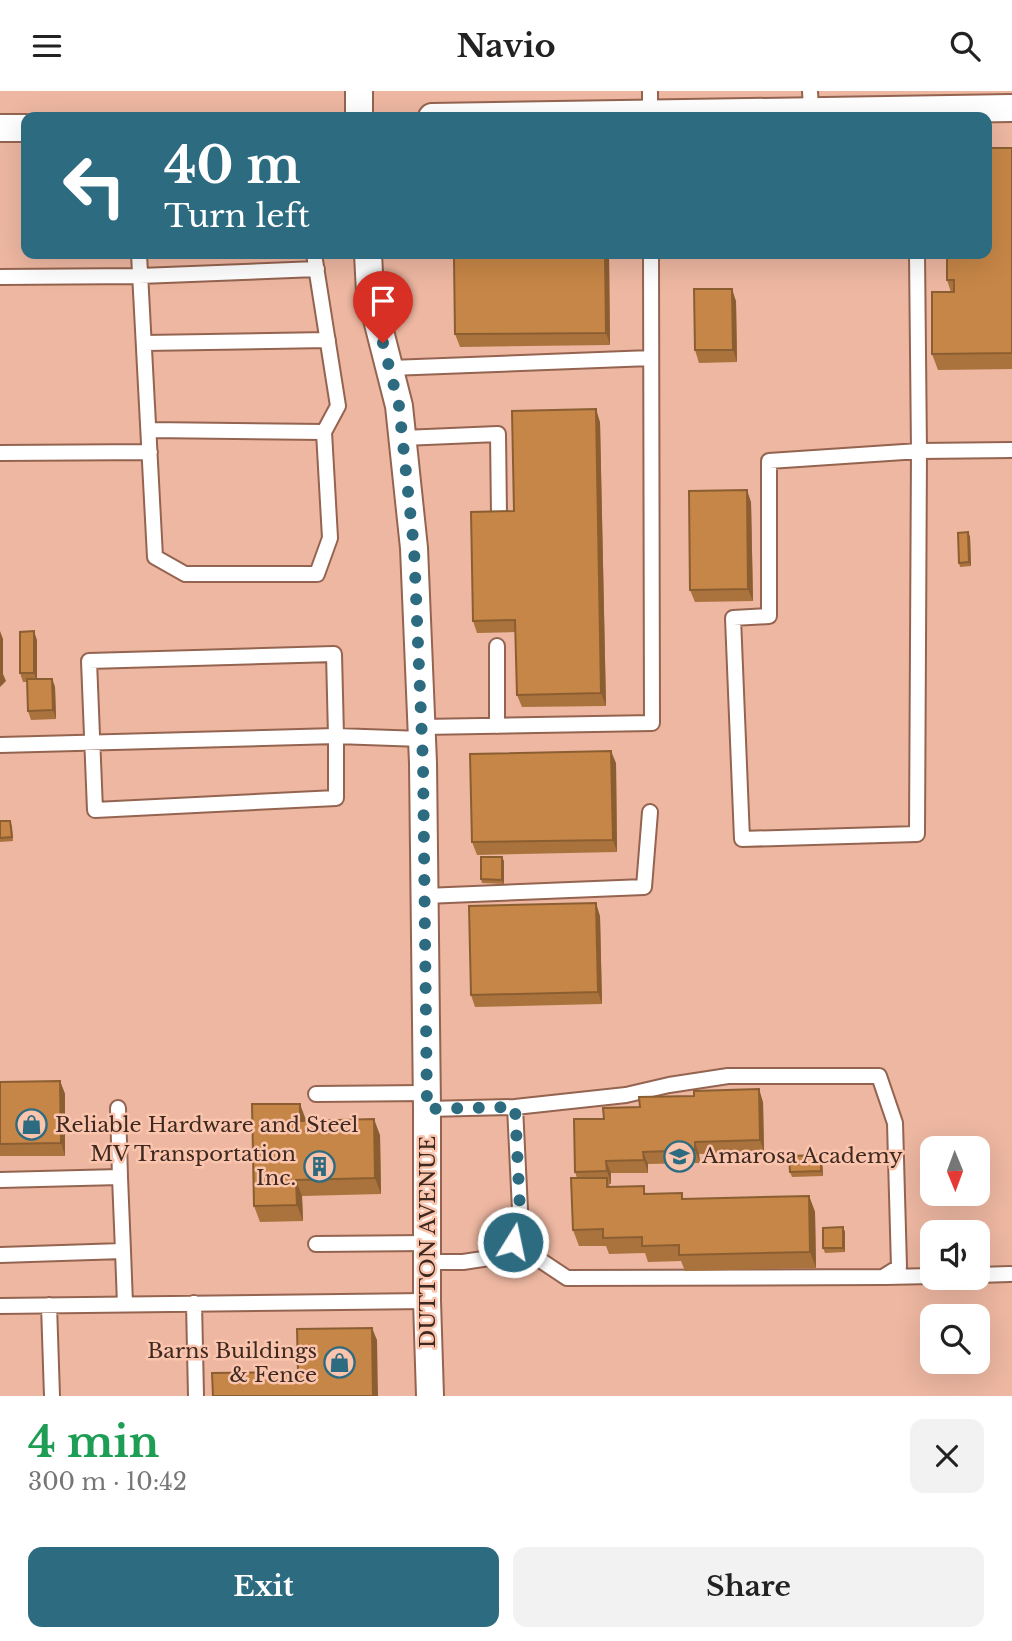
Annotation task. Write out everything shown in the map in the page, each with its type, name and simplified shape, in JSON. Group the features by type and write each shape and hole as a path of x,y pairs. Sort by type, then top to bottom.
{"street":[{"path":"359,91 359,112"},
{"path":"576,112 650,107 718,108 811,101 907,112"},
{"path":"932,112 1012,107"},
{"path":"0,128 21,128"},
{"name":"DUTTON AVENUE","path":"368,259 370,292 399,406 414,548 422,733 425,896 429,1396"}],"lane":[{"path":"139,259 155,557 185,574 317,575 330,538 324,432 338,406 315,259"},
{"path":"0,745 336,736 422,733 497,726 652,723 651,259"},
{"path":"917,259 919,451 917,834 742,839 733,618 769,616 769,461 919,451 1012,450"},
{"path":"0,277 140,276 317,269"},
{"path":"144,343 328,340"},
{"path":"390,368 651,358"},
{"path":"149,430 324,432"},
{"path":"403,438 498,434 499,515"},
{"path":"0,453 150,451"},
{"path":"497,646 497,726"},
{"path":"334,654 336,736 336,798 95,810 89,661 334,654"},
{"path":"425,896 644,887 649,812"},
{"path":"316,1094 515,1107 626,1095 728,1076 879,1076 895,1123 899,1267 883,1277"},
{"path":"316,1244 427,1252 463,1262 510,1255 520,1210 515,1107"},
{"path":"118,1108 125,1304"},
{"path":"0,1180 121,1177"},
{"path":"513,1242 567,1278 920,1276"},
{"path":"0,1255 123,1251"},
{"path":"990,1275 1010,1274"},
{"path":"0,1306 427,1301"},
{"path":"194,1303 196,1396"},
{"path":"49,1305 52,1396"}],"building":[{"path":"992,148 1012,148 1012,353 932,354 932,292 954,292 954,280 947,280 947,259 992,259"},
{"path":"454,259 605,259 606,333 455,334"},
{"path":"694,289 732,289 733,350 695,350"},
{"path":"596,409 601,693 517,695 515,620 473,621 471,512 514,511 512,411"},
{"path":"747,490 748,589 690,590 689,491"},
{"path":"968,532 969,562 959,563 958,533"},
{"path":"34,631 34,673 20,673 20,632"},
{"path":"27,679 52,679 53,710 28,711"},
{"path":"611,751 613,840 472,842 470,754"},
{"path":"0,821 10,821 12,837 0,838"},
{"path":"481,857 502,857 502,880 481,879"},
{"path":"596,903 598,992 471,995 469,906"},
{"name":"Reliable Hardware and Steel","path":"60,1081 61,1143 0,1144 0,1082"},
{"path":"759,1089 760,1140 695,1142 695,1150 643,1152 644,1160 606,1161 607,1171 575,1172 574,1119 604,1119 603,1108 640,1107 639,1097 694,1096 694,1091"},
{"name":"MV Transportation Inc.","path":"252,1104 300,1104 300,1121 374,1119 375,1178 296,1180 297,1205 254,1206"},
{"path":"821,1155 821,1171 790,1172 789,1156"},
{"path":"571,1178 607,1178 607,1187 644,1186 644,1194 682,1193 682,1199 809,1196 810,1252 679,1255 679,1245 642,1246 642,1237 603,1238 603,1229 573,1230"},
{"path":"843,1227 843,1248 823,1248 823,1228"},
{"name":"Barns Buildings & Fence","path":"372,1328 373,1396 213,1396 212,1373 298,1372 297,1329"}],"place":[{"name":"Reliable Hardware and Steel","path":"32,1125"},
{"name":"Amarosa Academy","path":"679,1156"},
{"name":"MV Transportation Inc.","path":"319,1166"},
{"name":"Barns Buildings & Fence","path":"340,1363"}],"route":[{"path":"383,343 399,406 414,548 423,763 427,1109 515,1107 520,1210 513,1242"}]}
